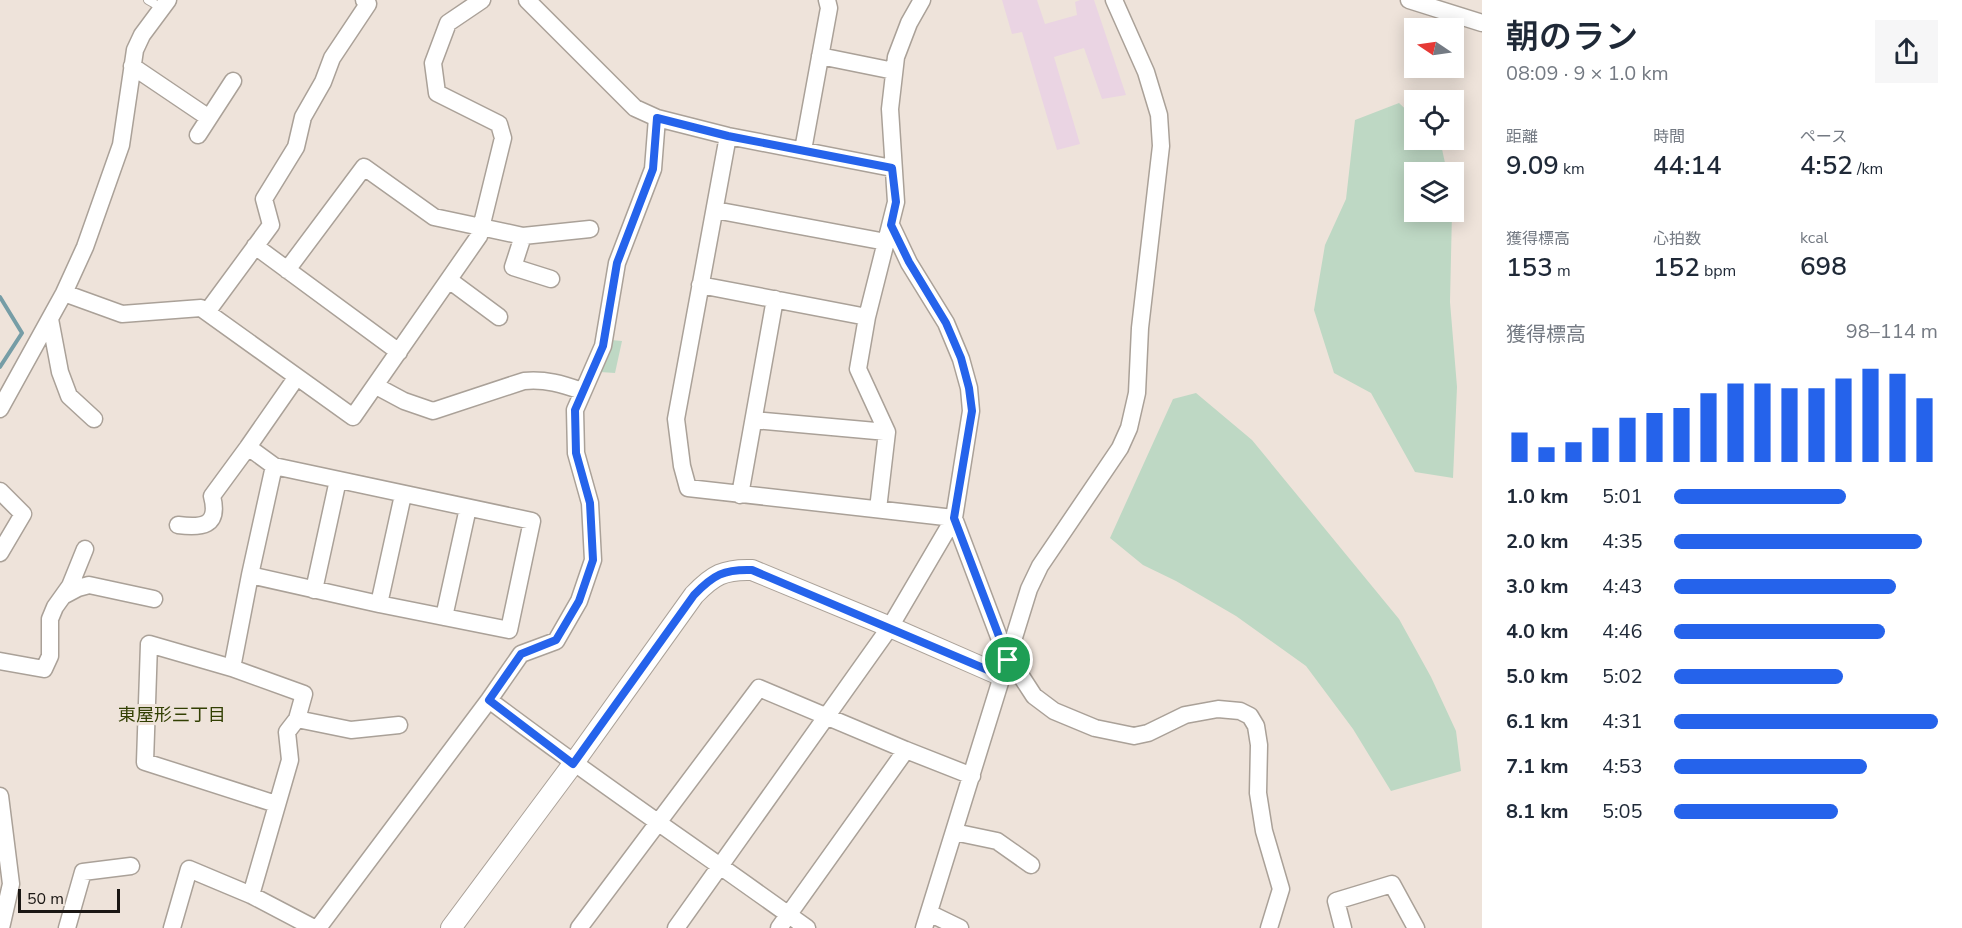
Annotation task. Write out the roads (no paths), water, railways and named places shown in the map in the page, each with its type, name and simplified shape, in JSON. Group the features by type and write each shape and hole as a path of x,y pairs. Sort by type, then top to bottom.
{"street":[{"path":"207,312 271,225 264,199 296,147 303,117 332,58 368,4 363,0"},
{"path":"64,293 122,314 201,308 353,417 479,236 503,138 499,124 437,93 433,63 448,23 482,0"},
{"path":"527,0 635,108 657,118 728,136 892,168"},
{"path":"802,150 829,8 827,0"},
{"path":"878,509 887,432 858,369 867,317 896,202 892,168 890,109 896,57 909,23 922,0"},
{"path":"960,928 927,920 1029,589 1040,566 1120,448 1129,428 1137,393 1140,328 1161,146 1159,116 1146,72 1114,0"},
{"path":"1409,0 1438,5 1482,23"},
{"path":"0,409 64,293 85,247 121,146 135,50 159,3"},
{"path":"820,56 894,71"},
{"path":"132,66 209,118"},
{"path":"198,135 233,81"},
{"path":"172,928 189,868 251,895 316,928 489,700 521,654 556,640 579,601 593,560 590,503 576,453 575,410 603,346 617,263 653,169 657,118"},
{"path":"728,136 676,419 682,466 688,488 954,518"},
{"path":"287,270 364,167 434,217 523,236 590,229"},
{"path":"715,210 886,242"},
{"path":"676,928 890,627 954,518 972,411 969,388 961,358 946,323 909,262 891,225"},
{"path":"523,236 513,267 551,279"},
{"path":"255,246 399,352"},
{"path":"449,280 499,317"},
{"path":"700,285 867,317"},
{"path":"740,495 776,299"},
{"path":"50,319 60,372 69,396 94,419"},
{"path":"178,525 199,527 207,524 214,505 212,496 296,378"},
{"path":"376,386 404,401 433,411 524,381 539,379 555,381 582,391"},
{"path":"754,420 887,432"},
{"path":"248,447 274,466 532,521 509,630 250,575"},
{"path":"232,668 274,466"},
{"path":"314,590 338,480"},
{"path":"0,491 23,514 0,553"},
{"path":"379,604 403,495"},
{"path":"444,617 468,508"},
{"path":"954,518 1007,663"},
{"path":"0,661 44,669 50,656 51,619 55,607 70,586 85,549"},
{"path":"451,928 573,764 694,595 716,576 733,570 752,570 890,627 1007,663 1021,676 1034,696 1054,711 1095,728 1134,736 1148,733 1185,715 1218,709 1240,711 1250,716 1256,726 1259,745 1258,793 1264,831 1281,889 1269,928"},
{"path":"62,597 89,585 154,599"},
{"path":"251,895 290,760 287,732 297,719 304,694 232,668 149,644 145,762 276,804"},
{"path":"579,928 759,688 972,776"},
{"path":"489,700 573,764 721,865 784,921 807,928"},
{"path":"297,719 351,730 399,725"},
{"path":"784,921 906,750"},
{"path":"0,796 2,837 11,884 1,928"},
{"path":"954,832 997,841 1031,865"},
{"path":"67,928 83,872 131,866"},
{"path":"1343,928 1336,901 1392,884 1416,928"}],"waterway":[{"path":"0,297 22,333 0,367"}],"district":[{"name":"東屋形三丁目","path":"172,715"}]}
